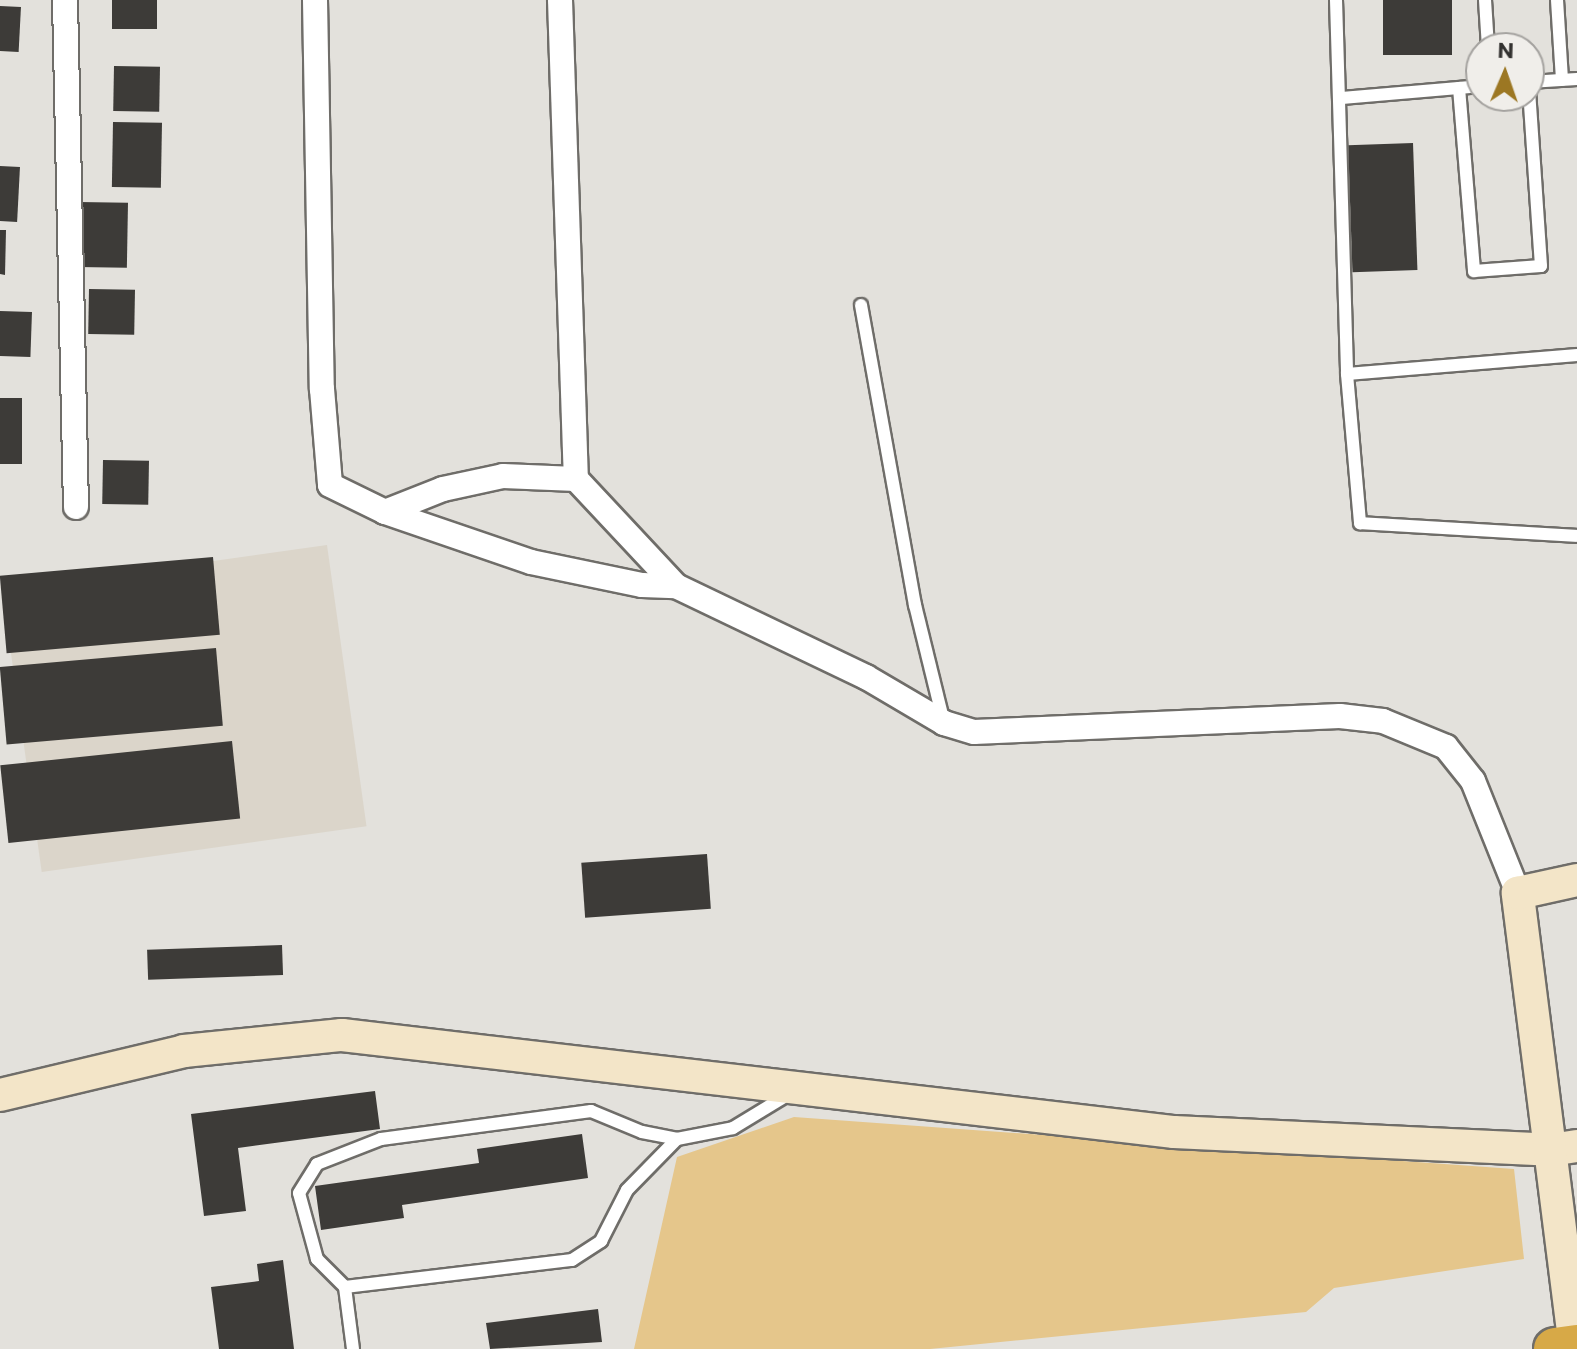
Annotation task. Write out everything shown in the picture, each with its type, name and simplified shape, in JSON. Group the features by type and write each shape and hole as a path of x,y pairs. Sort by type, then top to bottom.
{"street":[{"path":"65,0 76,507"},
{"path":"315,0 326,475 339,492 385,512 531,562 642,585 676,586"},
{"path":"560,0 576,479 676,586 866,677 944,723 974,732 1340,716 1383,721 1446,747 1473,781 1518,893 1564,1148 1569,1347"},
{"path":"385,512 443,489 503,476 576,479"},
{"path":"1518,893 1577,880"},
{"path":"0,1095 184,1051 342,1035 1174,1132 1564,1148"}],"lane":[{"path":"1336,0 1342,98 1347,374 1360,523 1577,536"},
{"path":"1485,0 1487,32"},
{"path":"1557,0 1562,80"},
{"path":"1545,81 1577,79"},
{"path":"1342,98 1465,87"},
{"path":"1459,88 1474,271 1541,266 1530,112"},
{"path":"861,305 915,605 944,723"},
{"path":"1347,374 1577,355"},
{"path":"353,1349 345,1287 317,1259 299,1193 317,1164 381,1139 591,1111 642,1132 677,1139 733,1128 797,1088"},
{"path":"345,1287 572,1260 601,1241 627,1190 677,1139"}],"shaded area":[{"path":"327,545 367,826 42,872 2,591"},
{"path":"794,1117 1514,1169 1524,1259 1334,1288 1306,1312 930,1349 634,1349 677,1157"}],"building":[{"path":"112,0 157,0 157,29 112,29"},
{"path":"1383,0 1452,0 1452,55 1383,55"},
{"path":"0,6 21,7 19,52 0,51"},
{"path":"114,66 160,67 159,112 113,111"},
{"path":"113,122 162,123 161,188 112,187"},
{"path":"1413,143 1417,270 1352,272 1348,145"},
{"path":"0,166 20,167 17,222 0,221"},
{"path":"79,202 128,203 127,268 78,267"},
{"path":"0,230 6,230 5,275 0,274"},
{"path":"89,289 135,290 134,335 88,334"},
{"path":"0,311 32,312 30,357 0,356"},
{"path":"0,398 22,398 22,464 0,464"},
{"path":"103,460 149,461 148,505 102,504"},
{"path":"213,557 220,635 7,653 0,576"},
{"path":"216,648 223,726 7,745 0,667"},
{"path":"232,741 240,819 8,843 0,765"},
{"path":"707,854 711,909 585,918 581,863"},
{"path":"282,945 283,975 148,980 147,950"},
{"path":"375,1091 380,1129 238,1148 246,1211 204,1216 191,1114"},
{"path":"582,1134 588,1178 402,1205 404,1218 321,1230 315,1186 479,1163 477,1149"},
{"path":"283,1260 294,1349 219,1349 211,1287 259,1281 257,1264"},
{"path":"598,1309 602,1342 490,1349 486,1323"}]}
